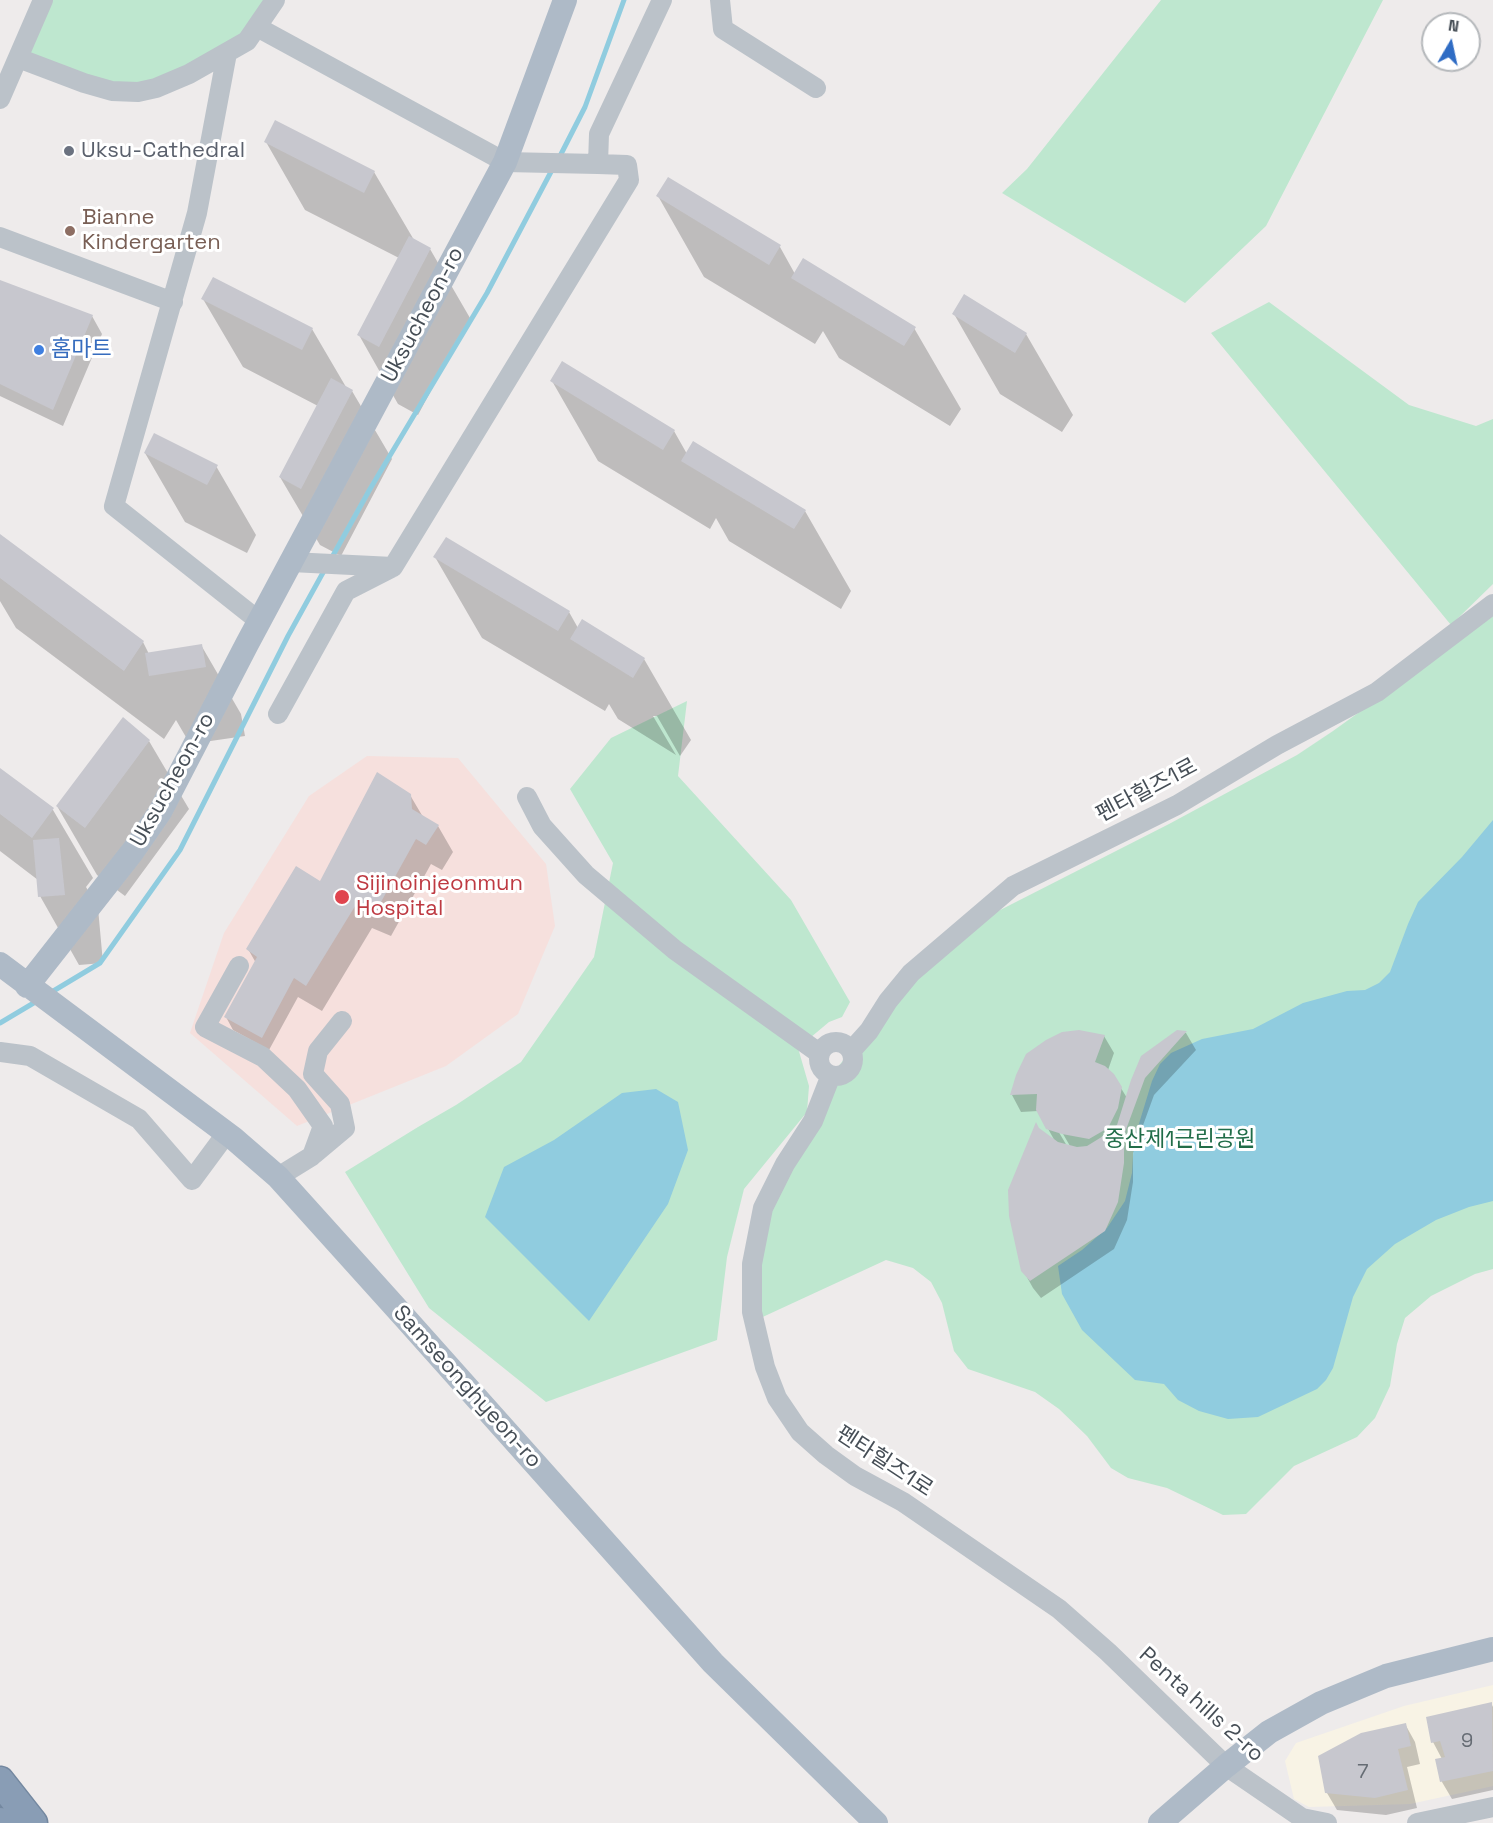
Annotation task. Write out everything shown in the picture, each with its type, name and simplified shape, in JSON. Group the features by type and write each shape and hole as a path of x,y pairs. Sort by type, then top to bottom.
{"highway":[{"path":"0,1781 33,1823"}],"main road":[{"name":"Uksucheon-ro","path":"27,986 134,851 160,812 259,621 505,162 564,0"},
{"name":"Samseonghyeon-ro","path":"0,964 226,1134 278,1177 713,1663 876,1823"},
{"path":"1160,1823 1269,1732 1321,1702 1386,1676 1493,1649"}],"street":[{"path":"0,99 44,0"},
{"path":"18,58 112,91 138,92 156,88 189,74 247,41 275,0"},
{"path":"598,164 599,134 662,0"},
{"path":"720,0 723,29 816,88"},
{"path":"257,27 505,162 627,165 628,180 393,567 346,591 278,714"},
{"path":"227,53 197,213 114,506 259,621"},
{"path":"0,237 173,302"},
{"path":"291,562 393,567"},
{"name":"펜타힐즈1로","path":"851,1051 869,1031 888,1001 911,973 1013,886 1177,805 1277,745 1377,692 1493,604"},
{"path":"527,797 542,826 586,875 675,950 819,1053"},
{"path":"239,966 205,1027 263,1057 297,1089 323,1126 312,1156"},
{"path":"278,1177 312,1156 345,1128 340,1104 313,1074 318,1051 342,1021"},
{"path":"843,1043 851,1051 850,1068 842,1074 826,1073 820,1065 819,1053 826,1044 843,1043"},
{"path":"0,1052 30,1056 139,1119 192,1180 226,1134"},
{"name":"펜타힐즈1로","path":"831,1075 813,1121 785,1164 763,1208 752,1263 752,1312 765,1367 777,1398 800,1431 825,1455 855,1476 903,1502 1015,1578 1059,1609 1108,1652"},
{"name":"Penta hills 2-ro","path":"1108,1652 1226,1766 1302,1818 1327,1823"},
{"path":"1417,1823 1493,1807"}],"shaded area":[{"path":"367,756 458,758 546,864 555,926 518,1014 446,1066 297,1126 190,1033 224,933 309,796"},
{"path":"1493,1685 1493,1786 1410,1804 1309,1807 1294,1799 1285,1761 1296,1743 1404,1706"}],"green space":[{"path":"45,0 275,0 247,41 138,92 18,58"},
{"path":"1161,0 1383,0 1266,226 1185,303 1002,193 1027,169"},
{"path":"1269,302 1409,405 1476,426 1493,419 1493,584 1451,625 1211,333"},
{"name":"중산제1근린공원","path":"1493,616 1493,1269 1475,1274 1431,1296 1405,1318 1397,1344 1390,1386 1375,1418 1357,1437 1294,1466 1246,1514 1223,1515 1167,1488 1128,1478 1111,1468 1087,1436 1059,1409 1035,1392 968,1369 954,1351 942,1303 931,1282 913,1268 886,1260 754,1321 763,1208 831,1075 959,931 1169,824 1297,755"},
{"path":"687,701 678,776 791,900 850,1002 842,1017 829,1022 798,1048 809,1086 807,1112 744,1189 727,1257 717,1340 546,1402 429,1308 345,1172 456,1105 521,1062 594,957 613,863 570,789 611,738"}],"water":[{"path":"1493,820 1493,1201 1469,1207 1436,1220 1395,1244 1367,1269 1353,1297 1333,1368 1317,1389 1258,1417 1228,1419 1199,1411 1178,1400 1164,1384 1135,1380 1082,1330 1062,1294 1058,1266 1082,1250 1107,1228 1125,1201 1132,1173 1134,1140 1152,1081 1160,1064 1171,1053 1202,1039 1253,1029 1303,1003 1347,991 1365,990 1379,983 1390,972 1418,902 1462,857"},
{"path":"656,1089 678,1102 688,1150 668,1204 589,1321 485,1217 504,1167 554,1140 622,1093"}],"building":[{"path":"275,120 375,171 364,193 264,142"},
{"path":"668,177 781,245 769,265 656,196"},
{"path":"409,236 431,248 379,347 357,335"},
{"path":"803,258 916,327 904,346 791,278"},
{"path":"213,277 313,328 302,350 201,299"},
{"name":"홈마트","path":"0,280 93,315 53,410 0,384"},
{"path":"964,294 1027,333 1015,353 952,314"},
{"path":"562,361 675,430 663,450 550,381"},
{"path":"331,378 353,390 301,489 279,477"},
{"path":"154,433 218,465 207,485 144,453"},
{"path":"693,441 806,510 794,529 681,461"},
{"path":"0,534 144,641 124,671 0,578"},
{"path":"446,537 570,611 558,631 433,557"},
{"path":"582,619 645,658 633,678 570,639"},
{"path":"202,644 206,667 149,676 145,653"},
{"path":"123,717 150,740 85,828 56,806"},
{"path":"0,768 54,808 32,838 0,814"},
{"path":"377,772 411,794 412,809 439,825 426,845 416,839 376,911 357,903 306,986 294,978 262,1038 224,1017 257,957 246,949 296,866 320,881"},
{"path":"59,838 65,895 38,897 33,840"},
{"path":"1079,1030 1105,1035 1095,1062 1105,1066 1114,1074 1122,1087 1118,1108 1108,1128 1089,1139 1046,1129 1036,1110 1037,1094 1010,1095 1026,1054 1062,1032"},
{"path":"1177,1030 1187,1031 1145,1078 1124,1135 1124,1163 1118,1202 1105,1231 1030,1281 1021,1271 1009,1216 1008,1190 1036,1122 1039,1128 1058,1142 1077,1147 1087,1146 1100,1138 1117,1125 1141,1056"},
{"path":"1492,1702 1493,1771 1440,1782 1435,1759 1445,1757 1440,1741 1431,1743 1426,1717"},
{"path":"1406,1723 1411,1746 1398,1749 1408,1790 1375,1798 1325,1793 1318,1756 1361,1733"}],"waterway":[{"path":"558,160 585,107 624,0"},
{"path":"331,559 487,293 553,168"},
{"path":"50,993 100,963 180,850 288,636 325,569"},
{"path":"0,1023 37,1001"}],"place":[{"name":"Uksu-Cathedral","path":"69,151"},
{"name":"Bianne Kindergarten","path":"70,231"},
{"name":"홈마트","path":"39,350"},
{"name":"Sijinoinjeonmun Hospital","path":"342,897"}]}
